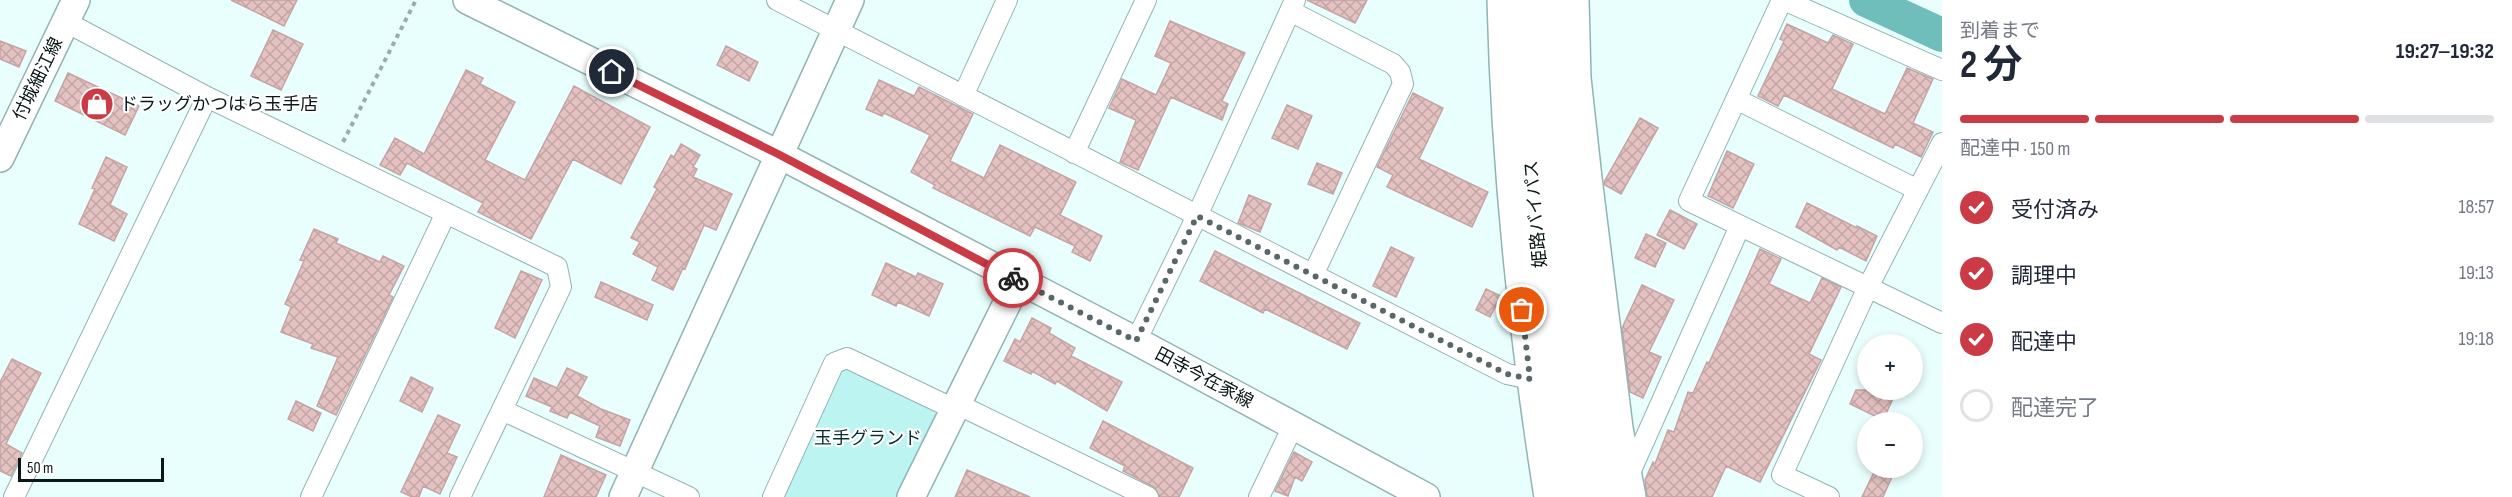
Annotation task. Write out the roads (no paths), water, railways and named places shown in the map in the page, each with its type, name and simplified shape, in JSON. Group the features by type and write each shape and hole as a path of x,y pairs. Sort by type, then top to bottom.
{"highway":[{"name":"姫路バイパス","path":"1522,0 1531,175 1548,341 1576,497"},
{"name":"姫路バイパス","path":"1552,0 1561,186 1589,406 1621,490"}],"street":[{"name":"田寺今在家線","path":"467,0 778,154 1136,341 1426,497"},
{"path":"777,0 1507,374 1530,379"},
{"path":"623,497 850,0"},
{"path":"963,96 1007,0"},
{"path":"1074,153 1146,0"},
{"path":"1502,0 1503,80 1512,219 1530,379 1548,497"},
{"path":"1575,0 1577,78 1619,428 1621,490"},
{"path":"1942,70 1783,0 1689,201 1942,323"},
{"path":"1136,341 1197,216 1292,5 1392,64 1400,72 1403,84 1313,275"},
{"path":"71,11 207,97 557,267 561,287 460,497"},
{"name":"付城細江線","path":"2,149 71,11"},
{"path":"14,497 207,97"},
{"path":"1736,99 1918,190"},
{"path":"1829,497 1782,475 1868,287 1942,143"},
{"path":"311,497 446,213"},
{"path":"1621,490 1740,226"},
{"path":"911,497 1018,281"},
{"path":"773,497 834,363 847,358 1148,497"},
{"path":"502,410 690,497"},
{"path":"1259,497 1293,426"}],"waterway":[{"path":"1866,0 1942,35"}],"place":[{"name":"ドラッグかつはら玉手店","path":"97,104"}],"park label":[{"name":"玉手グランド","path":"868,438"}]}
